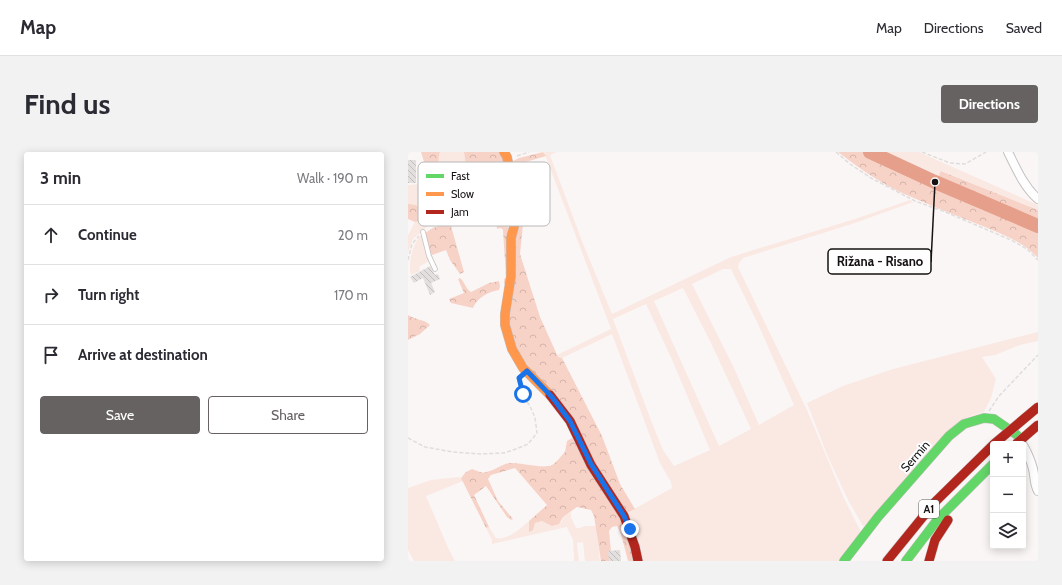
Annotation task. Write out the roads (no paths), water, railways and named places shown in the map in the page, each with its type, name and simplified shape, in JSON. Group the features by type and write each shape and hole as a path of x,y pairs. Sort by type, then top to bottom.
{"main road":[{"path":"514,226 511,238 511,276 504,325 512,349 527,371 552,397 570,421 591,464 624,516 630,529 638,561"},
{"name":"A1","path":"998,441 1038,407"},
{"name":"Sermin","path":"844,561 878,517 949,436 964,424 984,418 994,419 1015,433 1020,441"},
{"path":"1019,441 1038,425"},
{"name":"A1","path":"887,561 935,502 990,448"},
{"name":"A1","path":"906,561 938,519 966,493 990,467"},
{"path":"929,561 935,540 966,493"},
{"path":"935,561 938,548 953,511"}],"street":[{"path":"1008,152 1019,174 1038,199"},
{"path":"1026,450 1033,470 1035,487 1038,491"}],"lane":[{"path":"423,232 429,256 435,269"}],"waterway":[{"path":"870,152 935,182 1038,226"}],"place":[{"name":"Rižana - Risano","path":"935,182"}]}
